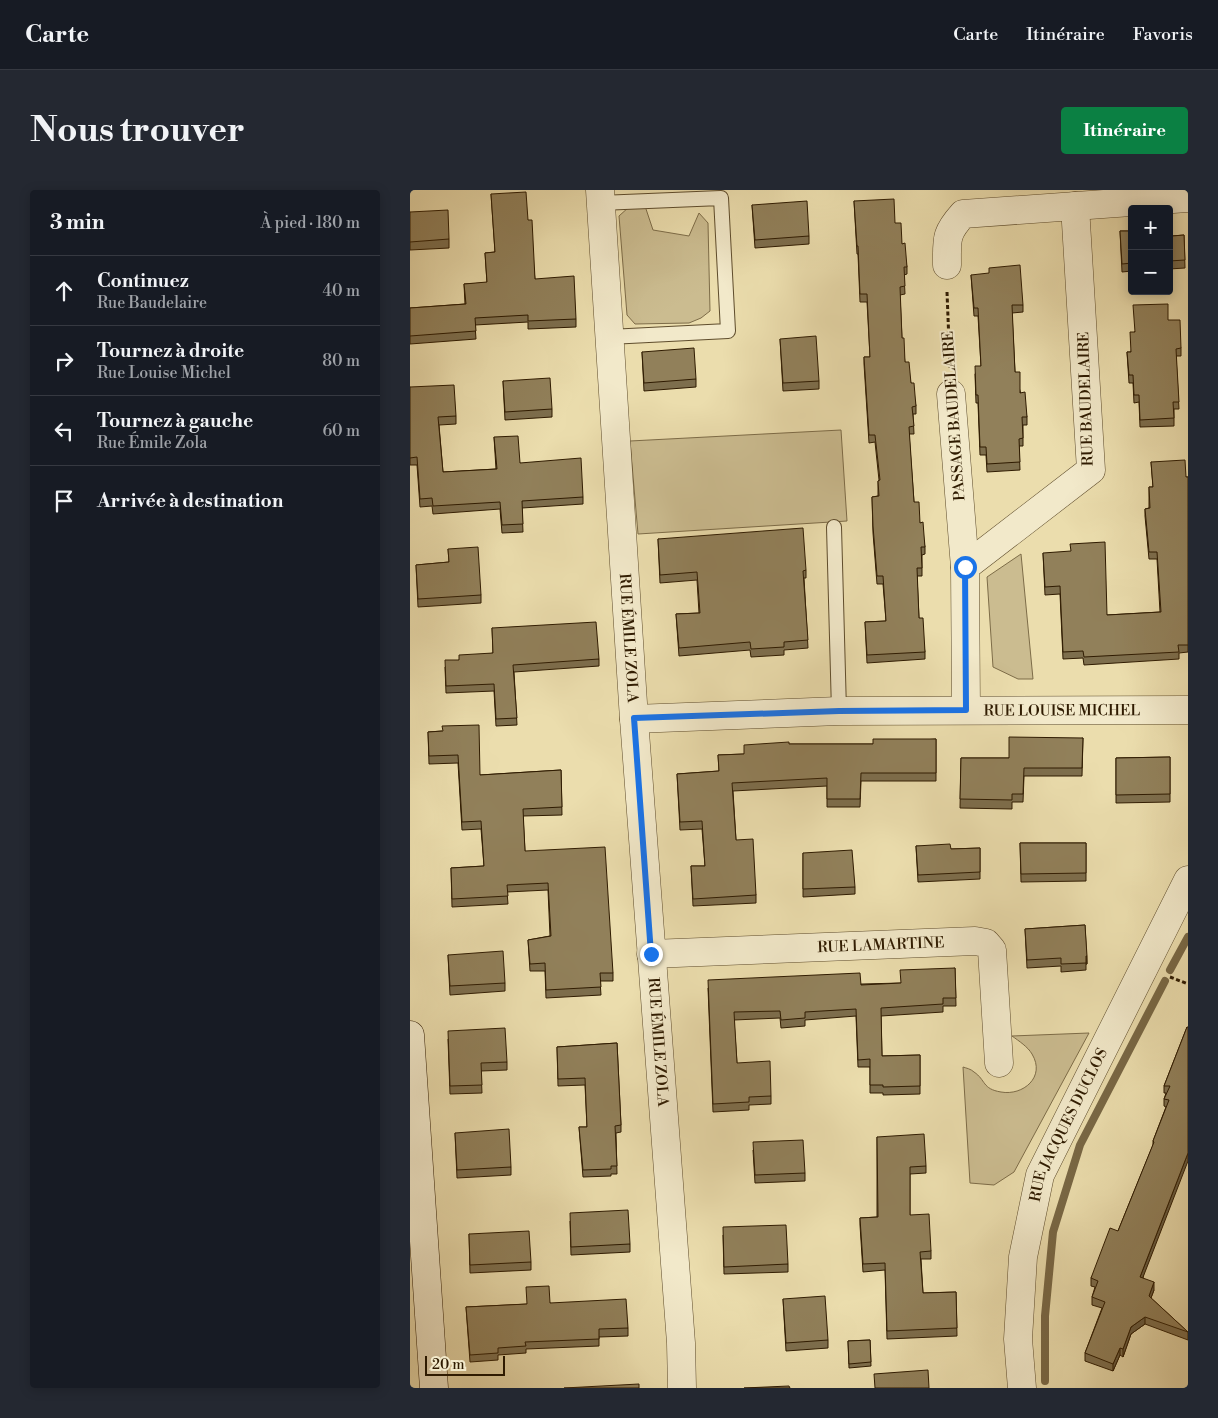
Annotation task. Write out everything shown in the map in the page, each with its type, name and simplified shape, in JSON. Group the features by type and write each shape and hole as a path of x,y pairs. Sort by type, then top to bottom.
{"street":[{"name":"RUE ÉMILE ZOLA","path":"600,197 634,718 681,1343 682,1388"},
{"path":"947,265 947,238 951,227 963,214 1188,198"},
{"name":"RUE BAUDELAIRE","path":"965,567 1091,470 1075,206"},
{"name":"PASSAGE BAUDELAIRE","path":"951,394 965,567"},
{"path":"965,567 966,710"},
{"name":"RUE LOUISE MICHEL","path":"634,718 839,711 1188,710"},
{"name":"RUE JACQUES DUCLOS","path":"1022,1388 1018,1339 1023,1257 1040,1175 1188,880"},
{"name":"RUE LAMARTINE","path":"651,954 975,941 986,943 992,950 998,1063"},
{"path":"410,1035 434,1388"}],"lane":[{"name":"RUE ÉMILE ZOLA","path":"600,197 721,198 728,331 609,337"},
{"path":"834,527 839,711"}],"path":[{"name":"PASSAGE BAUDELAIRE","path":"947,265 951,394"}],"shaded area":[{"path":"645,206 653,230 689,236 699,213 708,223 710,311 701,318 689,323 635,324 627,315 619,216 629,207"},
{"path":"841,430 847,521 638,534 630,441"},
{"path":"1021,554 1033,679 1018,679 993,667 987,577"},
{"path":"1089,1033 1014,1172 994,1185 970,1183 963,1067 978,1075 990,1089 1001,1092 1017,1091 1024,1088 1034,1077 1036,1062 1028,1049 1012,1036"}],"building":[{"path":"526,192 528,220 532,220 535,279 574,276 576,319 528,321 528,315 475,318 476,331 410,336 410,308 466,304 464,284 487,282 485,253 495,252 491,194"},
{"path":"894,199 895,223 901,223 902,244 905,243 907,267 904,267 905,286 900,287 902,338 904,338 905,362 909,362 911,383 914,383 916,406 912,407 914,426 909,427 914,502 919,502 920,523 923,522 925,547 921,547 922,568 917,568 919,618 923,618 925,652 867,655 865,622 886,621 883,576 877,576 873,526 872,497 879,496 878,481 880,480 875,435 869,435 864,357 870,357 867,294 860,294 854,201"},
{"path":"807,201 809,236 755,240 752,205"},
{"path":"448,210 449,239 410,242 410,212"},
{"path":"1120,231 1128,231 1128,263 1122,264"},
{"path":"1184,235 1185,260 1173,261 1173,236"},
{"path":"1020,265 1023,305 1012,305 1015,372 1020,372 1020,393 1025,392 1027,417 1022,417 1023,438 1019,439 1020,462 987,464 986,447 980,447 975,366 981,366 978,308 974,308 971,275 989,273 989,268"},
{"path":"1168,304 1168,320 1180,320 1181,348 1176,349 1179,402 1173,402 1174,418 1140,420 1139,395 1134,395 1133,375 1129,375 1127,352 1131,352 1130,332 1135,332 1133,305"},
{"path":"816,336 819,381 783,383 780,339"},
{"path":"694,348 696,379 644,383 642,352"},
{"path":"550,378 552,409 505,412 503,381"},
{"path":"454,385 456,416 438,417 443,472 497,469 494,437 518,436 520,463 581,458 583,497 522,501 523,524 502,525 500,502 433,506 432,498 420,499 417,457 410,458 410,387"},
{"path":"1185,460 1186,477 1188,477 1188,645 1178,645 1179,652 1084,657 1083,651 1063,652 1060,586 1045,587 1043,553 1071,551 1070,544 1105,542 1107,615 1161,612 1157,552 1149,552 1145,509 1150,508 1149,487 1153,487 1151,462"},
{"path":"803,528 806,570 803,571 808,640 784,642 784,647 751,649 750,642 679,648 676,614 700,613 697,572 660,575 658,539"},
{"path":"478,547 481,595 418,599 416,565 449,562 448,549"},
{"path":"596,622 599,659 513,665 517,718 496,719 494,684 446,686 445,660 459,660 459,655 493,653 492,628"},
{"path":"479,725 480,775 561,770 562,807 523,809 525,851 605,847 613,973 600,973 601,987 546,990 545,963 530,964 528,940 551,936 548,883 507,885 508,896 452,899 451,868 484,866 481,821 462,822 458,755 429,756 428,732 443,731 442,726"},
{"path":"1009,737 1083,738 1082,768 1024,768 1023,794 1012,794 1012,800 960,799 961,758 1009,758"},
{"path":"873,739 936,739 936,773 861,773 860,799 827,799 827,778 732,783 736,840 753,839 756,895 693,899 691,866 705,866 702,821 680,822 677,774 719,771 718,755 744,754 744,745 789,742 789,744 873,744"},
{"path":"1170,757 1170,794 1116,795 1116,758"},
{"path":"1020,843 1086,843 1086,873 1021,874"},
{"path":"950,844 951,849 980,848 980,872 918,875 916,846"},
{"path":"852,850 855,887 803,889 803,853"},
{"path":"1085,925 1086,963 1061,964 1061,958 1027,960 1025,929"},
{"path":"503,951 505,983 450,986 448,955"},
{"path":"955,968 956,998 943,998 943,1004 881,1008 882,1056 920,1055 920,1086 883,1087 883,1085 870,1085 870,1059 858,1060 856,1009 805,1012 805,1018 781,1020 780,1011 734,1012 737,1063 770,1061 771,1096 749,1097 749,1102 713,1104 708,980 860,973 861,985 901,983 900,970"},
{"path":"1187,1027 1188,1153 1140,1277 1154,1282 1149,1296 1188,1332 1145,1317 1131,1327 1123,1349 1120,1348 1113,1364 1085,1353 1105,1302 1092,1297 1098,1281 1091,1278 1110,1228 1118,1231 1154,1142 1169,1100 1164,1099 1170,1086 1164,1086"},
{"path":"505,1028 507,1062 481,1063 482,1085 450,1086 448,1031"},
{"path":"617,1043 621,1125 615,1126 617,1166 611,1166 611,1169 583,1170 579,1127 587,1127 585,1078 558,1079 557,1047"},
{"path":"509,1129 511,1167 457,1170 455,1133"},
{"path":"924,1134 926,1166 910,1167 910,1215 929,1214 931,1251 920,1252 923,1293 956,1292 957,1328 887,1331 885,1263 863,1264 860,1218 878,1217 877,1137"},
{"path":"803,1140 805,1173 755,1175 753,1142"},
{"path":"628,1210 630,1244 571,1247 570,1213"},
{"path":"786,1225 788,1264 724,1267 723,1227"},
{"path":"529,1231 531,1262 470,1265 469,1234"},
{"path":"549,1286 550,1303 626,1299 628,1328 599,1329 599,1339 525,1342 526,1346 498,1348 498,1353 470,1355 466,1307 527,1304 526,1287"},
{"path":"825,1296 828,1340 786,1343 783,1299"},
{"path":"870,1340 871,1362 849,1364 848,1341"},
{"path":"928,1370 929,1388 875,1388 874,1374"},
{"path":"639,1384 639,1388 564,1388"},
{"path":"789,1386 790,1388 744,1388"}],"waterway":[{"path":"1170,970 1188,937"},
{"path":"1045,1381 1045,1316 1053,1232 1080,1145 1165,981"}],"route":[{"path":"651,954 634,718 839,711 966,710 965,567"}]}
